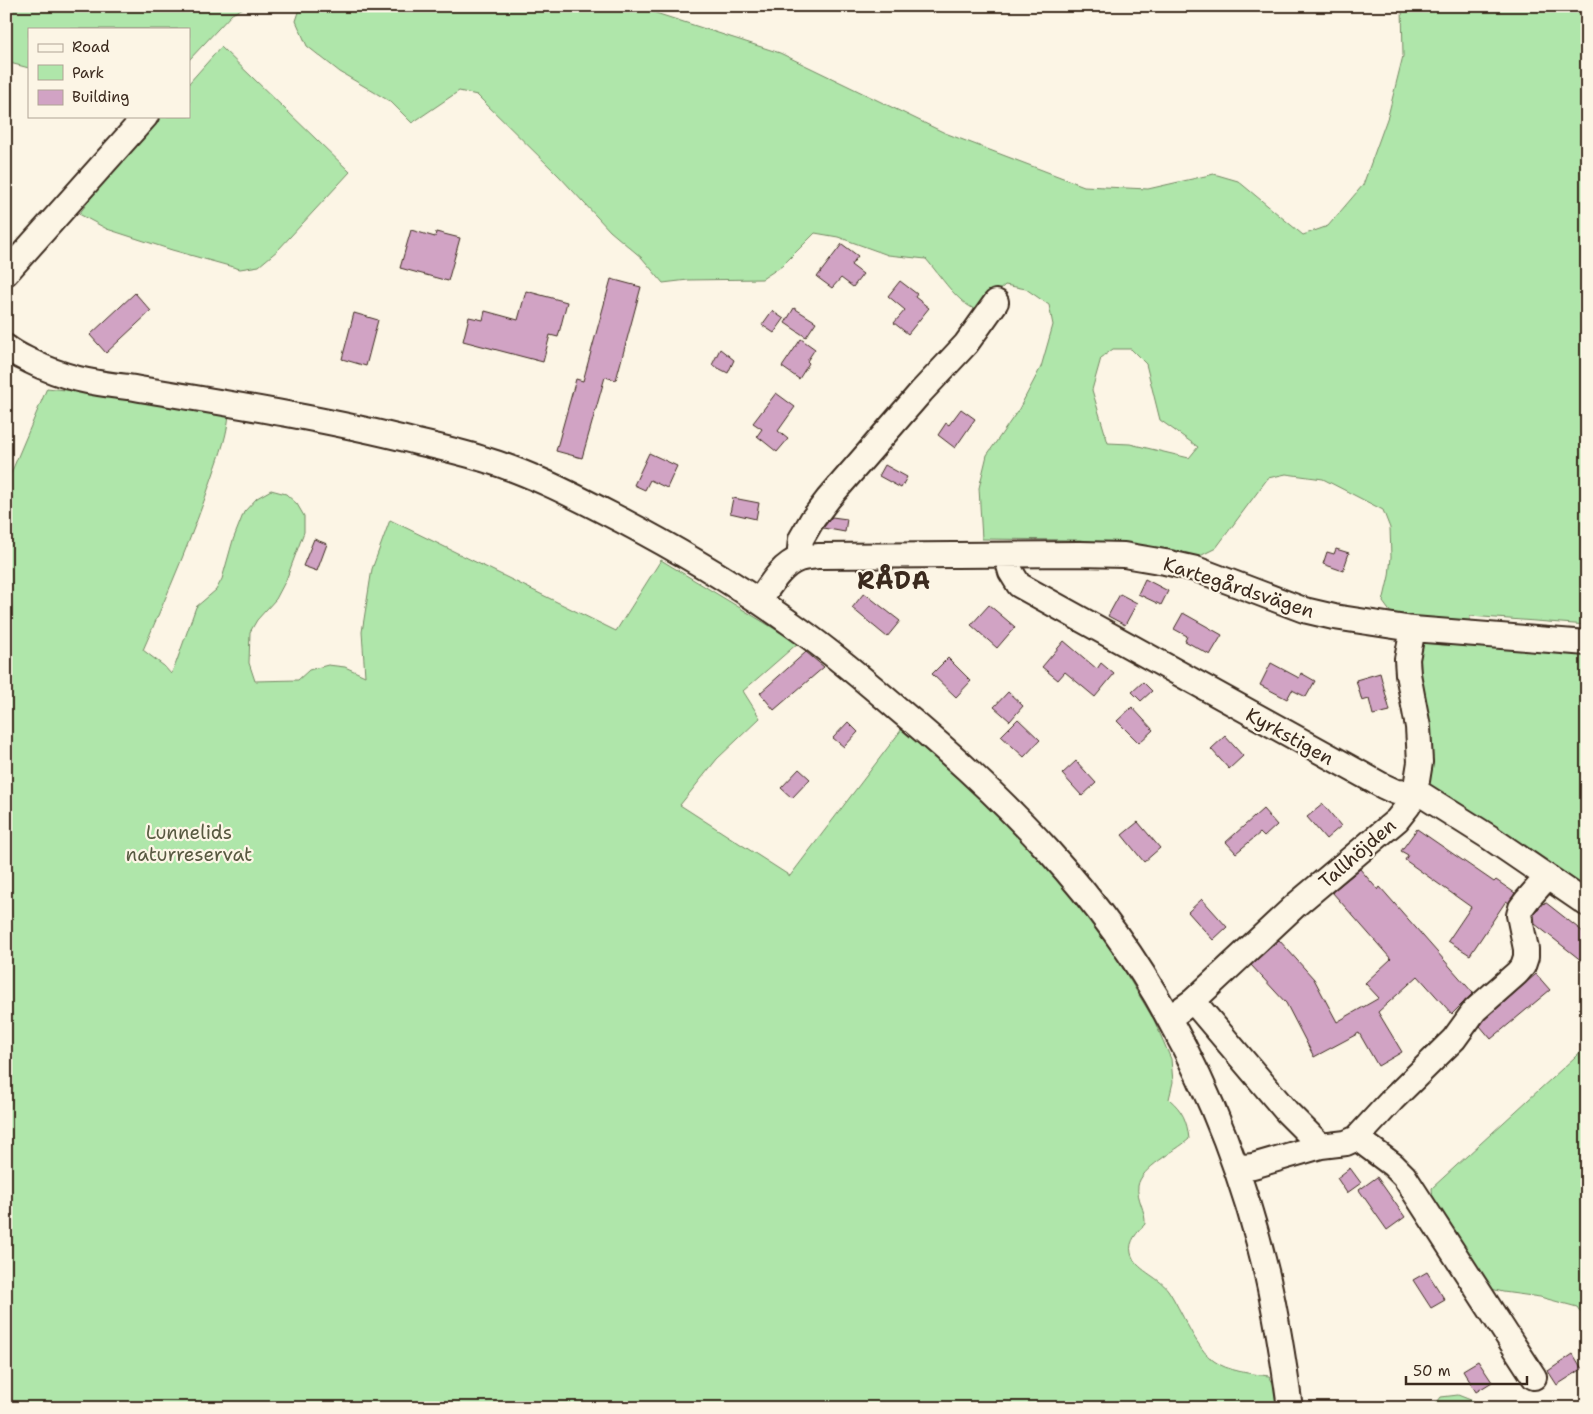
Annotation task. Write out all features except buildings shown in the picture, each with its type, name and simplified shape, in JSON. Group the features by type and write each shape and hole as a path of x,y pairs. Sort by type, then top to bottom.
{"street":[{"path":"6,273 144,118"},
{"path":"799,559 801,539 812,520 828,499 921,392 966,344 996,302"},
{"path":"8,352 49,370 94,384 128,387 321,420 388,434 484,459 558,489 641,530 681,553 801,630 884,696 950,752 1017,817 1066,870 1104,917 1140,970 1169,1018 1208,1100 1235,1165 1267,1276 1278,1329 1290,1408"},
{"name":"Kartegårdsvägen","path":"758,601 779,573 789,564 799,559 818,556 1006,554 1124,556 1196,569 1304,610 1334,617 1413,629 1587,643"},
{"name":"Kyrkstigen","path":"1006,554 1010,572 1019,586 1383,786 1396,792 1415,792 1448,811 1587,904"},
{"name":"Tallhöjden","path":"1169,1018 1193,1001 1297,904 1397,820 1408,806 1415,792 1420,762 1418,727 1407,659 1413,629"},
{"path":"1235,1165 1253,1166 1321,1146 1346,1143 1357,1138 1378,1114 1454,1039 1475,1010 1523,966 1526,949 1519,915 1521,908 1547,877"},
{"path":"1193,1001 1288,1112 1321,1146"},
{"path":"1357,1138 1393,1165 1404,1176 1534,1377"}],"green space":[{"path":"6,6 247,6 232,14 190,59 190,28 28,28 28,68 6,62"},
{"path":"301,6 634,6 780,53 945,133 1084,186 1148,189 1214,174 1238,181 1303,235 1328,226 1363,185 1388,116 1403,56 1402,6 1587,6 1587,625 1470,616 1469,640 1587,653 1587,893 1421,788 1415,646 1383,602 1391,557 1390,528 1383,510 1323,479 1286,474 1268,478 1216,548 1198,557 1155,548 1080,540 982,539 979,488 987,455 1019,409 1041,367 1053,325 1049,305 1026,289 1005,285 977,310 963,301 949,288 926,259 888,255 838,237 815,233 782,266 762,279 688,280 663,283 642,258 610,231 559,176 477,95 459,91 412,123 391,102 340,72 307,46 296,21","holes":["1113,349 1131,349 1146,364 1160,420 1198,447 1189,458 1130,444 1108,443 1092,390 1101,358"]},
{"path":"221,47 350,172 278,250 259,266 240,269 172,250 107,229 79,214 114,167 157,118 190,118 190,82"},
{"name":"Lunnelids naturreservat","path":"47,388 130,397 229,412 223,444 205,497 180,564 143,650 164,666 171,674 196,607 216,590 222,579 233,540 244,512 257,498 271,490 286,494 297,504 304,516 304,532 286,580 276,599 257,620 250,632 249,663 255,681 298,680 309,670 328,665 345,667 365,676 362,632 372,569 390,520 616,631 661,560 798,643 743,691 760,718 717,759 680,805 790,876 902,729 953,769 1012,828 1073,896 1110,947 1154,1020 1171,1059 1173,1082 1169,1099 1184,1117 1189,1139 1159,1160 1140,1179 1138,1191 1145,1224 1132,1241 1131,1253 1137,1264 1168,1290 1201,1348 1207,1355 1219,1364 1240,1372 1269,1376 1273,1383 1280,1408 6,1408 6,485"},
{"path":"1587,1046 1587,1321 1577,1307 1540,1297 1488,1288 1433,1202 1432,1188"},
{"path":"1458,1395 1491,1408 1435,1408 1441,1397"}],"district":[{"name":"RÅDA","path":"894,581"}]}
